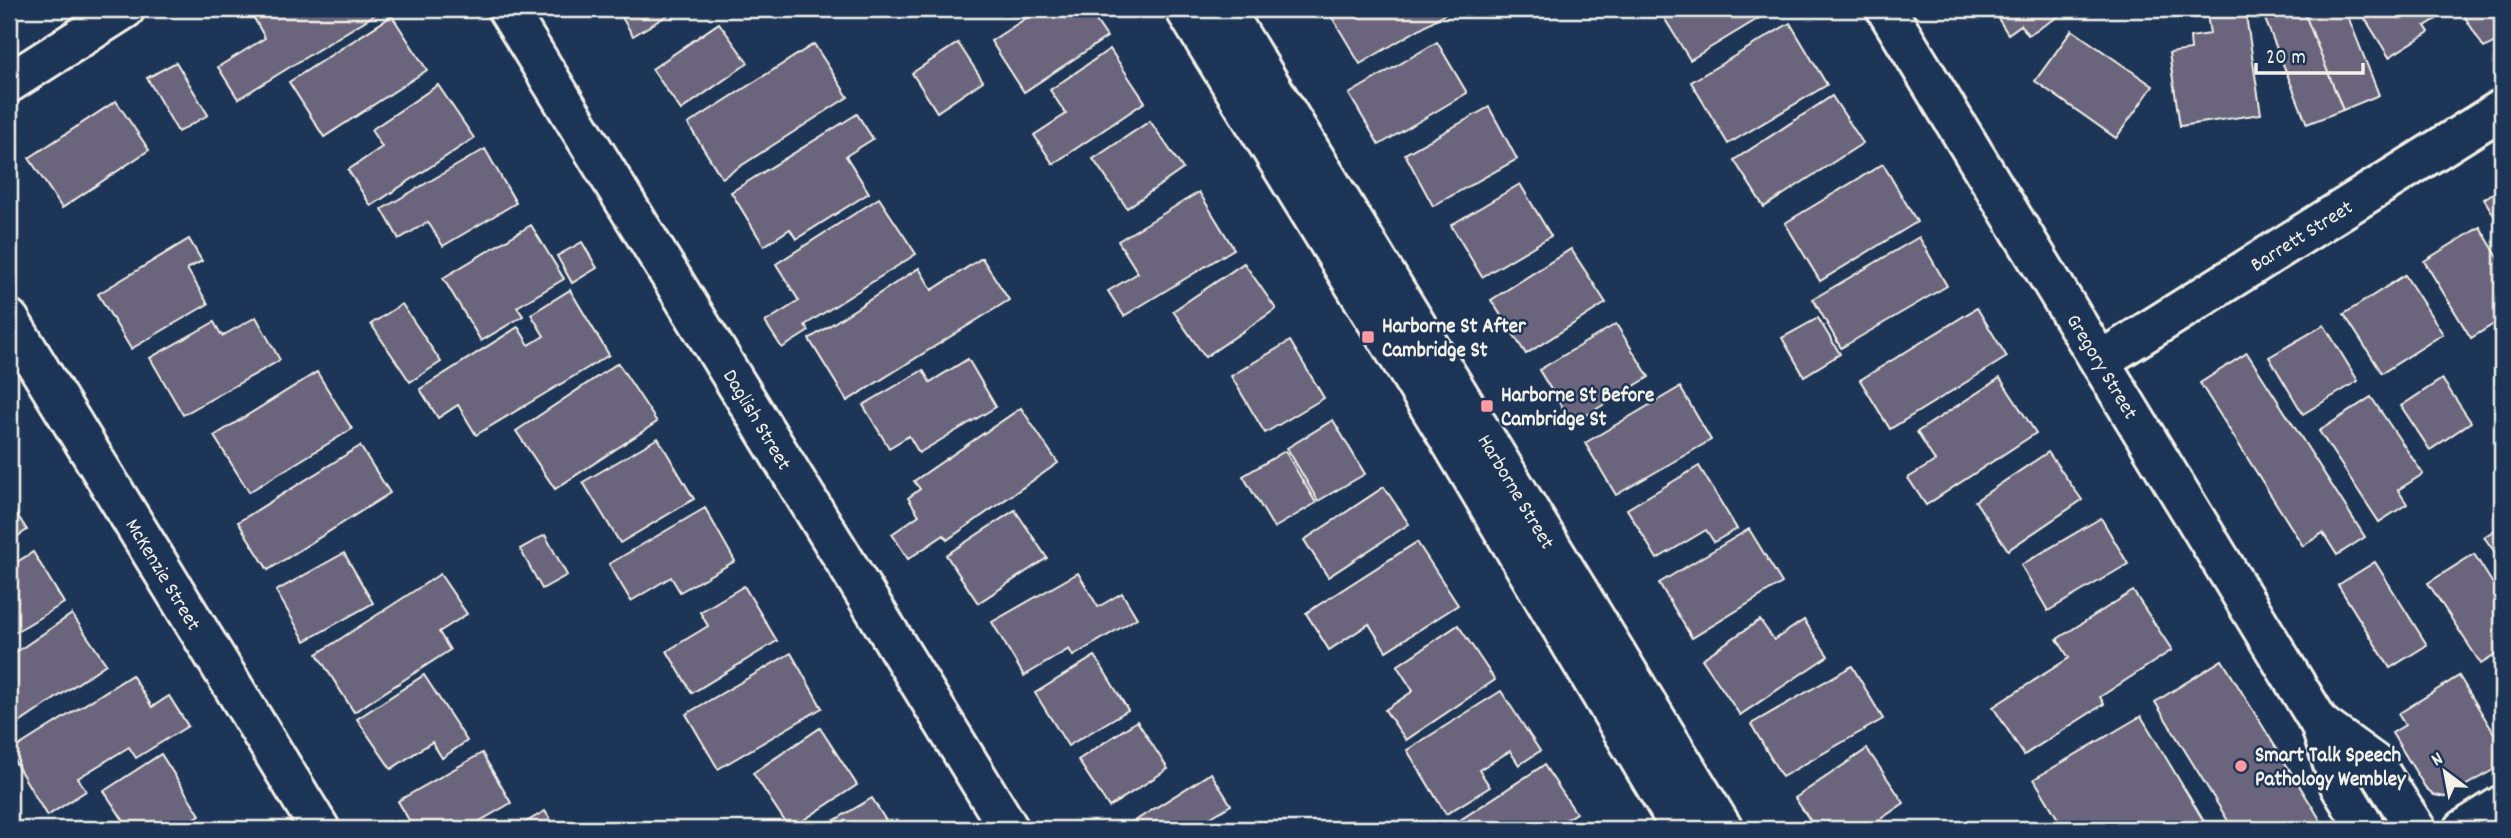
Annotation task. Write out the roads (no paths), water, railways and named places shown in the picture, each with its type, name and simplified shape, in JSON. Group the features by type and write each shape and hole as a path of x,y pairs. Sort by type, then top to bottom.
{"street":[{"path":"9,83 125,9"},
{"name":"Daglish Street","path":"507,9 1009,829"},
{"name":"Harborne Street","path":"1185,9 1445,432 1681,829"},
{"name":"Harborne Street","path":"1224,9 1723,829"},
{"name":"Gregory Street","path":"1886,9 2320,724 2340,786 2366,829"},
{"name":"Barrett Street","path":"2100,361 2502,109"},
{"name":"McKenzie Street","path":"9,319 320,829"},
{"name":"Gregory Street","path":"2320,724 2374,763 2416,829"},
{"path":"2464,829 2502,805"}],"place":[{"name":"Harborne St After Cambridge St","path":"1368,337"},
{"name":"Harborne St Before Cambridge St","path":"1487,406"},
{"name":"Smart Talk Speech Pathology Wembley","path":"2241,766"}]}
